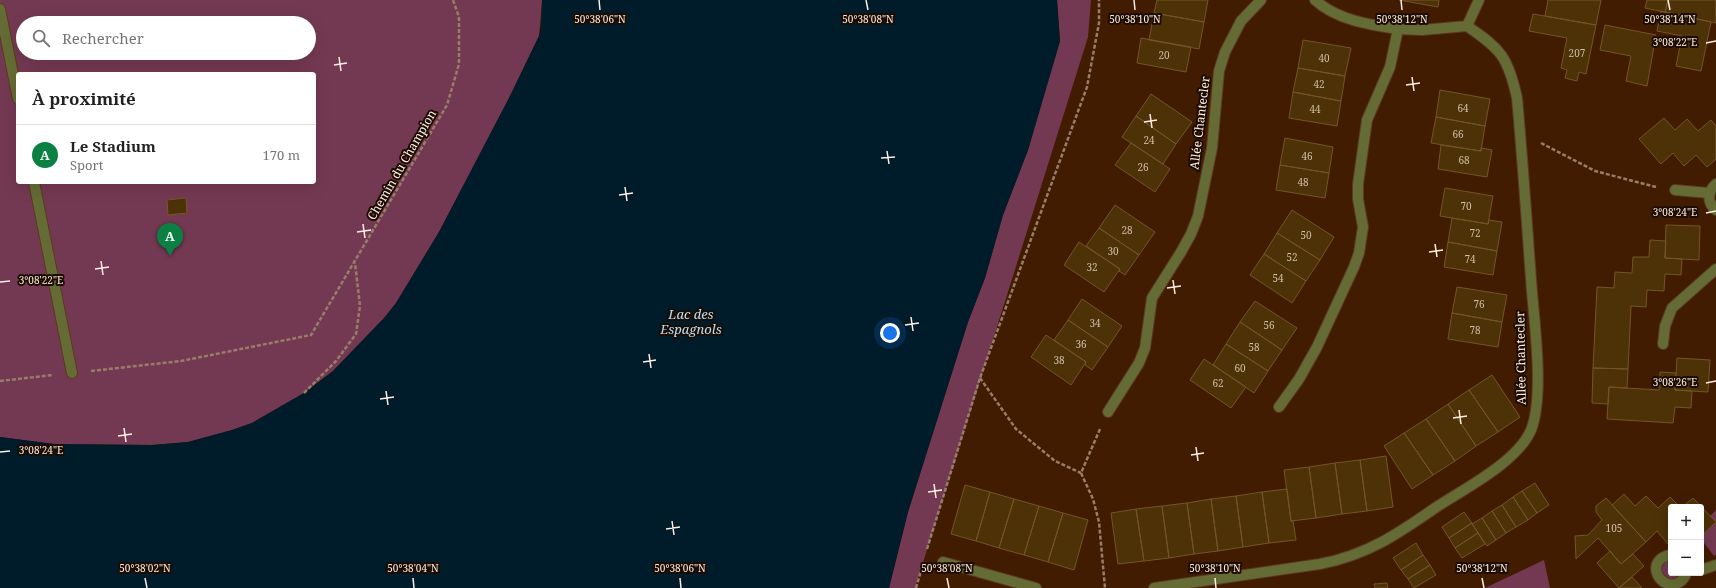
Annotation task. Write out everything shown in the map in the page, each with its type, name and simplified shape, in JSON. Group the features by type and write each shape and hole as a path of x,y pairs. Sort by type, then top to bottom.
{"street":[{"name":"Allée Chantecler","path":"1108,412 1139,363 1145,348 1152,298 1182,252 1198,216 1212,148 1219,71 1225,52 1242,21 1261,0"},
{"path":"1315,0 1332,12 1354,20 1398,29 1422,30 1466,26 1479,0"},
{"path":"0,9 16,90"},
{"name":"Allée Chantecler","path":"1154,588 1320,564 1354,556 1369,550 1402,531 1501,465 1522,444 1530,430 1535,414 1537,391 1535,338 1517,98 1508,66 1500,52 1487,40 1466,26"},
{"path":"1279,407 1317,347 1356,260 1362,239 1363,227 1358,199 1358,184 1367,120 1390,67 1398,29"},
{"path":"34,184 72,373"},
{"path":"1716,184 1709,193 1710,203 1716,210"},
{"path":"1675,190 1709,193"},
{"path":"1663,344 1665,326 1672,308 1716,269"},
{"path":"1668,555 1658,562 1656,571 1660,581 1664,584 1674,585 1683,580 1685,576"},
{"path":"943,562 1036,588"},
{"path":"1704,569 1716,565"}],"path":[{"name":"Chemin du Champion","path":"181,361 311,335 447,105 459,64 459,17 453,0"},
{"path":"927,549 980,378 1087,87 1099,23 1099,0"},
{"path":"1520,139 1542,143 1595,171 1648,186 1675,190"},
{"path":"304,393 336,361 356,334 360,306 355,262"},
{"path":"980,378 1016,429 1055,461 1081,474 1093,499 1099,522 1105,588"},
{"path":"1081,474 1108,412"},
{"path":"916,588 925,557"}],"shaded area":[{"path":"0,0 542,0 539,36 509,98 439,232 396,303 385,317 333,371 304,393 252,423 188,442 152,445 54,444 0,437"},
{"path":"1057,0 1091,0 1088,37 915,588 889,588 908,512 968,322 985,278 1003,215 1028,150 1060,41"},
{"path":"1716,510 1716,522 1710,516"},
{"path":"1716,522 1716,554 1714,556 1704,543 1704,533"},
{"path":"1668,557 1668,576 1682,576 1669,585 1656,566"},
{"path":"1544,560 1550,588 1485,588"}],"water":[{"name":"Lac des Espagnols","path":"542,0 1057,0 1060,41 1028,150 1003,215 985,278 968,322 908,512 889,588 0,588 0,437 54,444 152,445 188,442 252,423 304,393 333,371 385,317 396,303 439,232 509,98 539,36"}],"building":[{"path":"1157,0 1208,0 1204,22 1154,13"},
{"path":"1399,0 1439,0 1438,7"},
{"path":"1548,0 1601,0 1596,25 1545,16"},
{"path":"1647,0 1668,0 1665,12 1645,8"},
{"path":"1668,0 1716,0 1716,23 1665,12"},
{"path":"1661,11 1711,22 1701,71 1676,66 1682,36 1657,31"},
{"path":"1154,13 1204,22 1199,49 1149,40"},
{"path":"1533,14 1596,25 1586,74 1579,72 1577,81 1565,78 1567,70 1561,68 1567,38 1529,31"},
{"path":"1605,25 1656,35 1647,86 1626,81 1631,56 1600,50"},
{"path":"1141,38 1191,47 1186,72 1137,63"},
{"path":"1303,40 1351,48 1345,76 1298,68"},
{"path":"1298,68 1345,76 1341,101 1293,92"},
{"path":"1440,90 1490,99 1485,126 1436,117"},
{"path":"1293,92 1341,101 1337,126 1289,118"},
{"path":"1151,94 1192,122 1176,144 1136,116"},
{"path":"1136,116 1176,144 1163,164 1122,137"},
{"path":"1436,117 1485,126 1481,151 1431,143"},
{"path":"1664,118 1675,130 1687,119 1698,131 1711,120 1716,126 1716,159 1707,167 1696,155 1684,166 1673,153 1661,164 1639,139"},
{"path":"1285,138 1333,147 1329,173 1280,165"},
{"path":"1131,143 1170,169 1155,192 1115,165"},
{"path":"1441,145 1481,151 1481,148 1492,150 1487,177 1438,169"},
{"path":"1280,165 1329,173 1325,198 1276,190"},
{"path":"1445,188 1493,196 1488,224 1440,216"},
{"path":"186,198 187,213 168,215 167,200"},
{"path":"1115,205 1155,232 1139,255 1099,228"},
{"path":"1292,210 1334,237 1320,260 1277,233"},
{"path":"1452,218 1488,224 1489,220 1502,222 1497,251 1448,242"},
{"path":"1666,225 1700,226 1699,260 1665,258"},
{"path":"1099,228 1139,255 1125,275 1119,271 1120,269 1086,246"},
{"path":"1277,233 1320,260 1306,281 1264,254"},
{"path":"1650,240 1666,241 1665,258 1682,259 1681,275 1665,274 1664,291 1647,290 1646,307 1631,306 1628,369 1593,368 1597,287 1614,288 1615,272 1632,273 1633,257 1649,257"},
{"path":"1079,242 1120,269 1104,292 1064,265"},
{"path":"1448,242 1497,251 1493,275 1444,267"},
{"path":"1264,254 1306,281 1292,303 1250,275"},
{"path":"1457,287 1507,295 1502,322 1452,313"},
{"path":"1082,299 1122,326 1108,347 1068,320"},
{"path":"1255,301 1297,328 1282,350 1240,322"},
{"path":"1452,313 1502,322 1498,347 1448,339"},
{"path":"1068,320 1108,347 1092,370 1085,365 1086,362 1054,340"},
{"path":"1240,322 1282,350 1268,371 1226,344"},
{"path":"1046,335 1086,362 1071,385 1031,357"},
{"path":"1226,344 1268,371 1254,393 1213,365"},
{"path":"1677,358 1710,360 1708,392 1675,390"},
{"path":"1204,359 1246,387 1231,408 1190,380"},
{"path":"1593,368 1628,369 1627,388 1609,387 1608,404 1592,403"},
{"path":"1660,372 1676,373 1675,390 1692,391 1691,408 1675,407 1673,423 1607,419 1609,387 1659,390"},
{"path":"1492,375 1520,417 1498,432 1469,390"},
{"path":"1469,390 1498,432 1476,446 1448,404"},
{"path":"1448,404 1476,446 1455,461 1426,419"},
{"path":"1426,419 1455,461 1433,475 1404,433"},
{"path":"1404,433 1433,475 1412,489 1384,446"},
{"path":"1386,456 1393,507 1367,511 1360,460"},
{"path":"1360,460 1367,511 1342,514 1335,463"},
{"path":"1335,463 1342,514 1316,518 1309,467"},
{"path":"1309,467 1316,518 1291,521 1284,470"},
{"path":"1535,483 1549,505 1537,513 1522,491"},
{"path":"965,485 990,492 976,541 951,534"},
{"path":"1287,489 1291,521 1293,521 1296,540 1269,543 1262,492"},
{"path":"1522,491 1537,513 1528,520 1513,497"},
{"path":"990,492 1014,499 999,548 976,541"},
{"path":"1262,492 1269,543 1243,547 1236,496"},
{"path":"1624,494 1635,506 1646,496 1658,508 1670,497 1677,504 1668,504 1668,544 1657,531 1646,542 1612,505"},
{"path":"1236,496 1243,547 1218,551 1211,499"},
{"path":"1513,497 1528,520 1516,527 1502,505"},
{"path":"1606,498 1646,542 1621,564 1598,538 1576,559 1575,536 1588,535 1602,520 1596,512 1596,506"},
{"path":"1693,498 1699,504 1686,504"},
{"path":"1014,499 1039,506 1024,555 999,548"},
{"path":"1211,499 1218,551 1194,554 1187,503"},
{"path":"1187,503 1194,554 1169,558 1162,506"},
{"path":"1502,505 1516,527 1506,533 1492,511"},
{"path":"1039,506 1063,513 1048,562 1024,555"},
{"path":"1162,506 1169,558 1144,561 1136,509"},
{"path":"1136,509 1144,561 1118,564 1111,513"},
{"path":"1704,509 1716,522 1704,533"},
{"path":"1492,511 1506,533 1496,540 1482,518"},
{"path":"1464,512 1472,523 1449,538 1442,527"},
{"path":"1063,513 1088,520 1074,570 1048,562"},
{"path":"1482,518 1496,540 1487,546 1472,524"},
{"path":"1472,523 1478,533 1455,548 1449,538"},
{"path":"1478,533 1485,544 1462,558 1455,548"},
{"path":"1416,543 1423,555 1401,570 1393,558"},
{"path":"1610,551 1621,564 1633,554 1644,566 1619,588 1597,563"},
{"path":"1423,555 1430,565 1408,579 1401,570"},
{"path":"1430,565 1436,575 1414,588 1408,579"},
{"path":"1632,577 1642,588 1619,588"},
{"path":"1387,583 1388,588 1375,588 1374,584"}],"place":[{"name":"Le Stadium","path":"170,256"}]}
